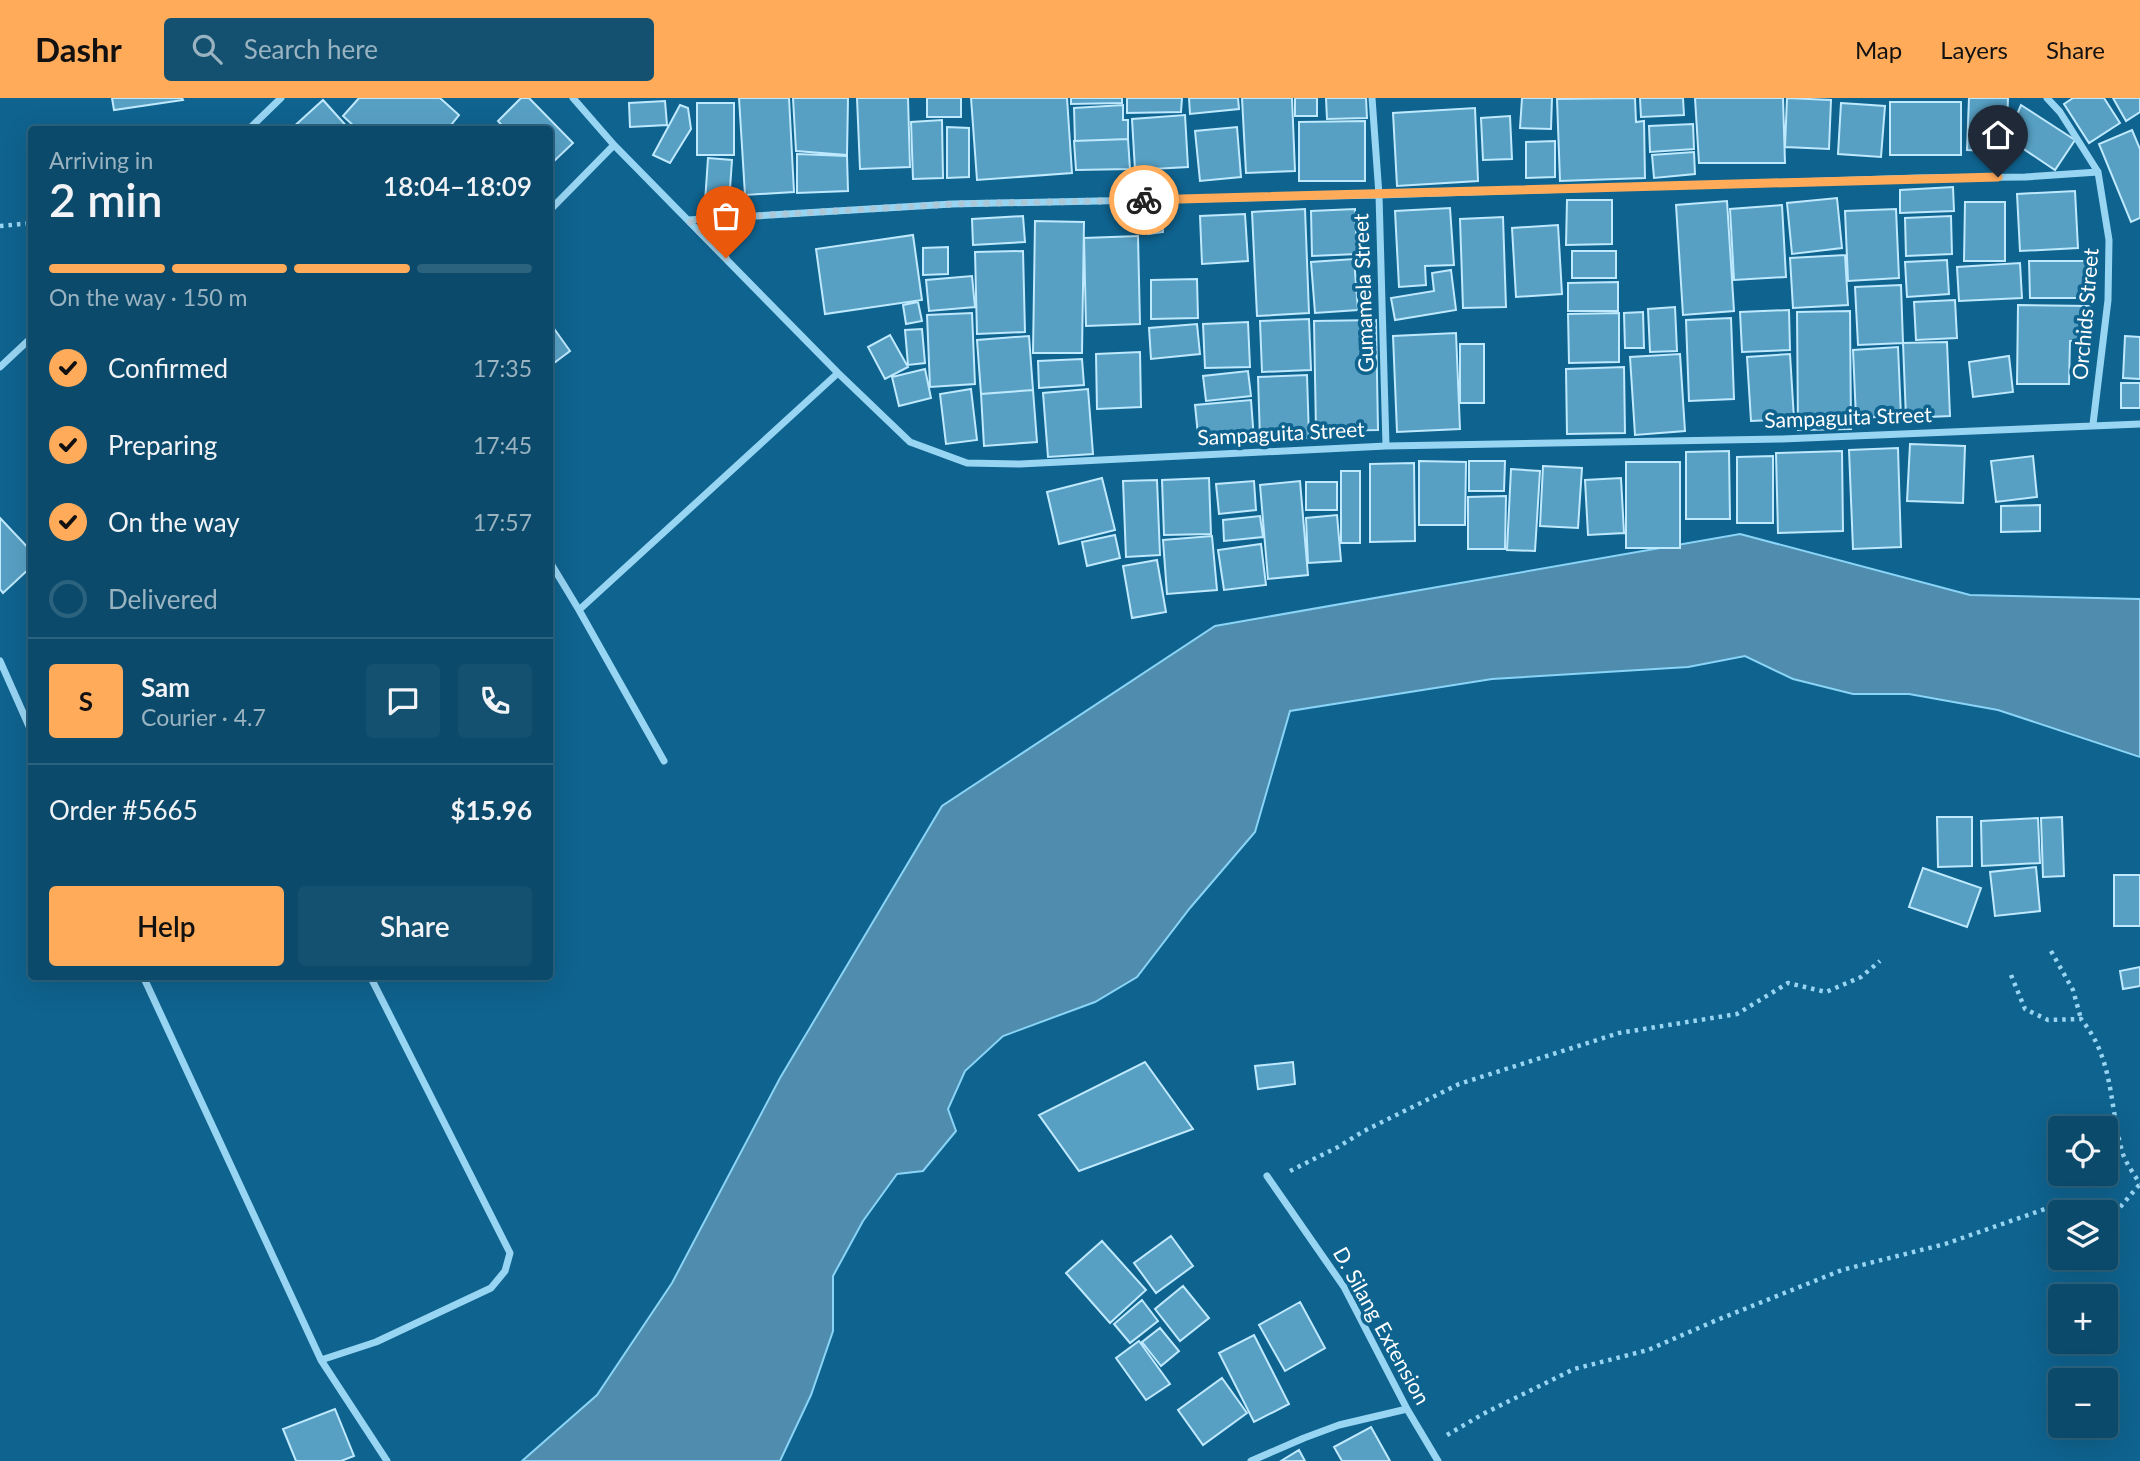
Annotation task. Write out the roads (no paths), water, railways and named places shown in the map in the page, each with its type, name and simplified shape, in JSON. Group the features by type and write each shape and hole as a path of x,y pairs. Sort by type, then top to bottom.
{"street":[{"path":"252,126 281,98"},
{"name":"Sampaguita Street","path":"573,98 614,145 838,373 910,442 967,463 1020,464 1386,446 1782,439 2140,424"},
{"name":"Gumamela Street","path":"1372,98 1379,195 1386,446"},
{"name":"Orchids Street","path":"2047,98 2060,112 2098,172 2109,240 2108,300 2093,424"},
{"path":"553,207 614,145"},
{"path":"688,220 952,204 2025,177 2098,172"},
{"path":"0,367 28,341"},
{"path":"579,610 838,373"},
{"path":"553,567 664,761"},
{"path":"0,661 28,724"},
{"path":"145,980 321,1360 387,1461"},
{"path":"321,1360 376,1342 491,1288 505,1271 510,1254 372,980"},
{"name":"D. Silang Extension","path":"1267,1176 1344,1287 1437,1461"},
{"path":"1251,1461 1339,1425 1407,1409"}],"water":[{"path":"1740,534 1970,595 2140,599 2140,757 1998,710 1909,694 1853,694 1793,679 1745,656 1688,667 1492,679 1290,711 1255,832 1190,908 1137,977 1095,1002 1003,1036 965,1071 948,1109 956,1131 923,1171 897,1174 863,1221 833,1276 833,1331 811,1395 780,1461 522,1461 597,1395 672,1283 780,1078 942,806 1215,626"}]}
